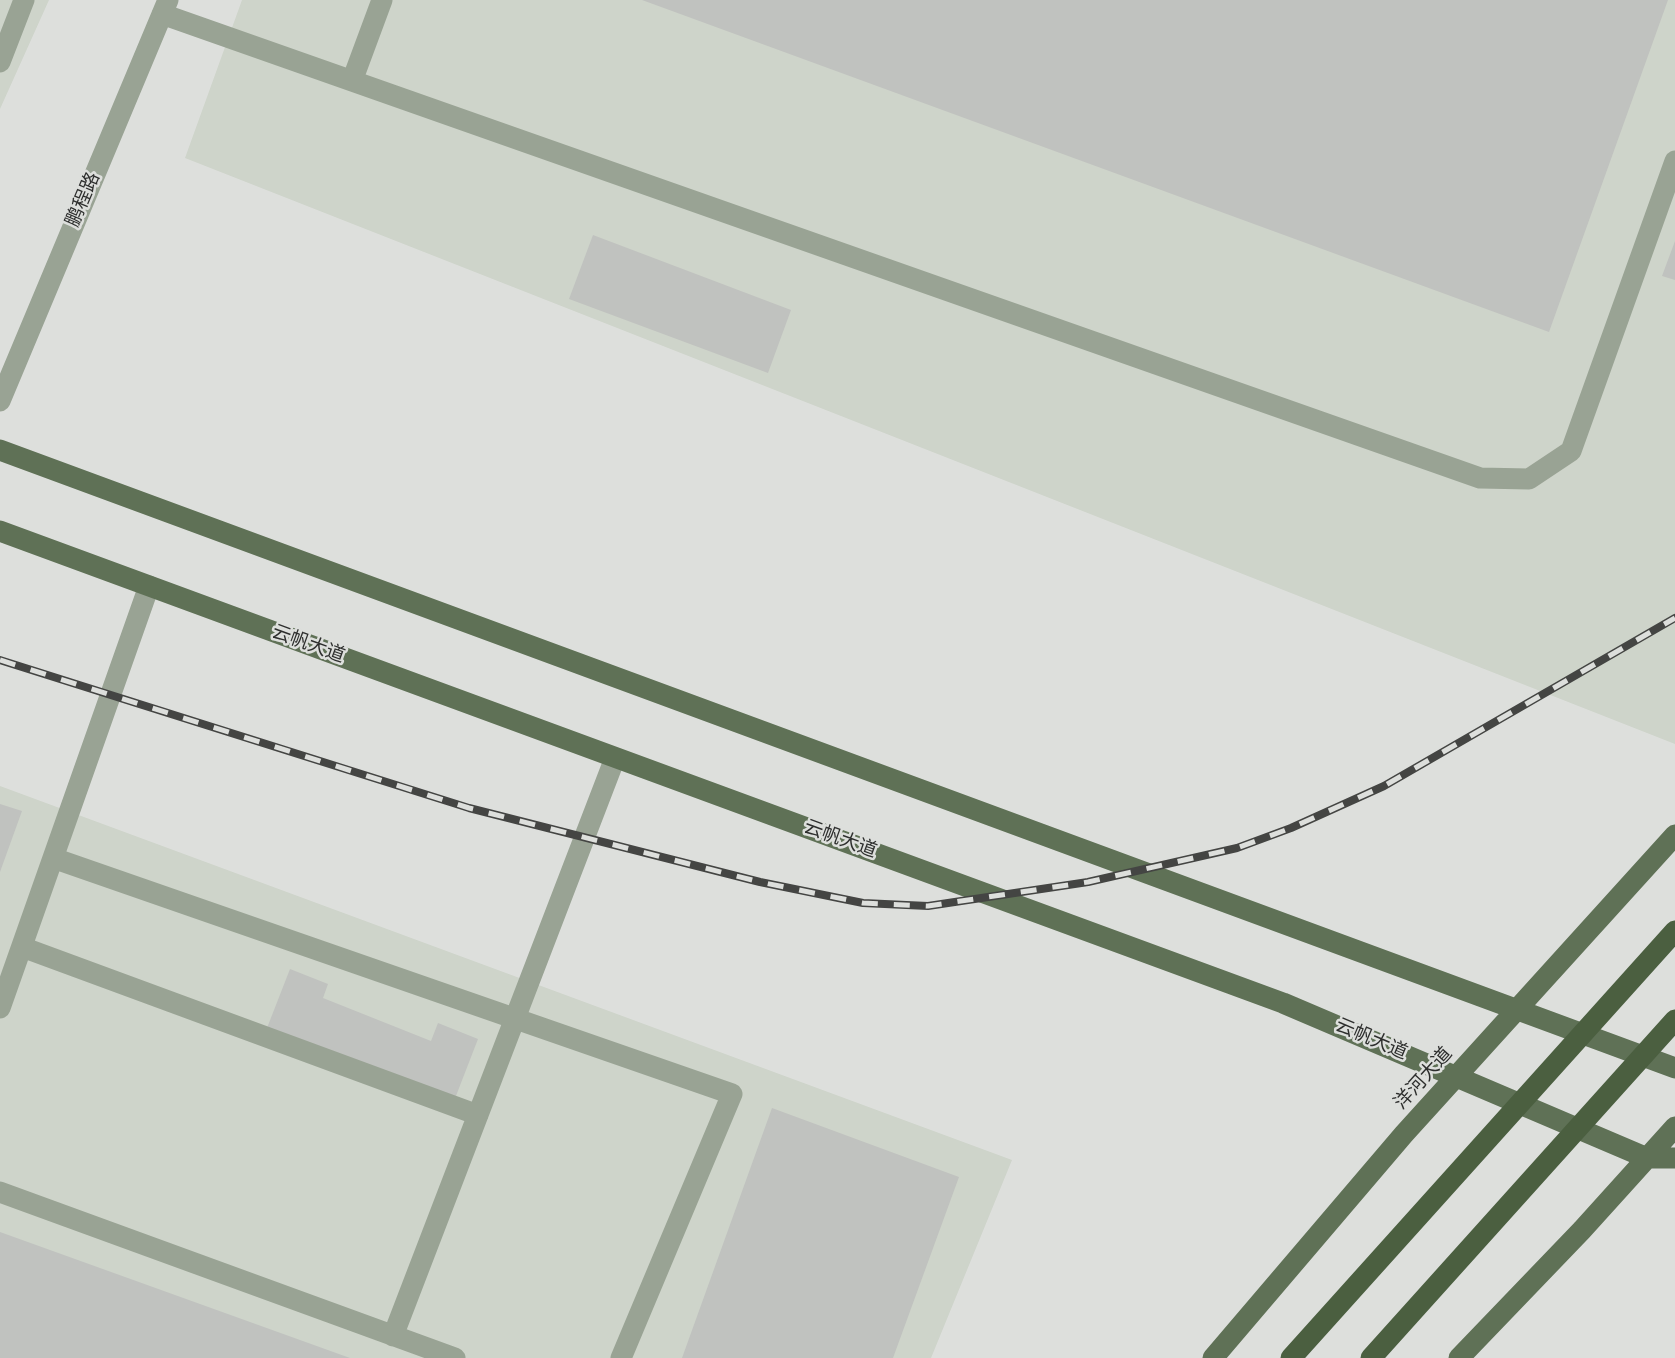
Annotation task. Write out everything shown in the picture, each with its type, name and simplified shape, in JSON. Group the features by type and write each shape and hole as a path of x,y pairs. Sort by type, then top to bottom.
{"highway":[{"path":"1291,1358 1675,931"},
{"path":"1371,1358 1675,1020"}],"main road":[{"path":"0,450 1675,1068"},
{"name":"云帆大道","path":"0,531 1283,1003 1647,1158 1675,1158"},
{"name":"洋河大道","path":"1213,1358 1404,1135 1675,835"},
{"path":"1459,1358 1582,1230 1675,1127"}],"street":[{"path":"0,62 24,0"},
{"path":"352,80 382,0"},
{"path":"165,7 352,80 1479,478 1529,479 1571,451 1675,160"},
{"name":"鹏程路","path":"0,401 165,7"},
{"path":"0,1008 149,586"},
{"path":"393,1336 615,758"},
{"path":"53,858 732,1094 621,1358"},
{"path":"22,947 478,1115"},
{"path":"0,1192 454,1358"}],"shaded area":[{"path":"0,0 49,0 0,109"},
{"path":"242,0 1675,0 1675,744 185,158"},
{"path":"0,786 1012,1160 931,1358 0,1358"}],"building":[{"path":"642,0 1668,0 1549,332"},
{"path":"593,235 791,310 768,373 569,299"},
{"path":"1675,241 1675,280 1662,276"},
{"path":"0,804 22,811 0,872"},
{"path":"290,969 328,984 323,998 431,1041 438,1023 478,1039 454,1101 267,1028"},
{"path":"772,1108 959,1177 893,1358 682,1358"},
{"path":"0,1232 350,1358 0,1358"}],"railway":[{"path":"0,660 469,808 760,882 863,903 928,906 1088,882 1237,848 1291,828 1384,786 1675,618"}]}
